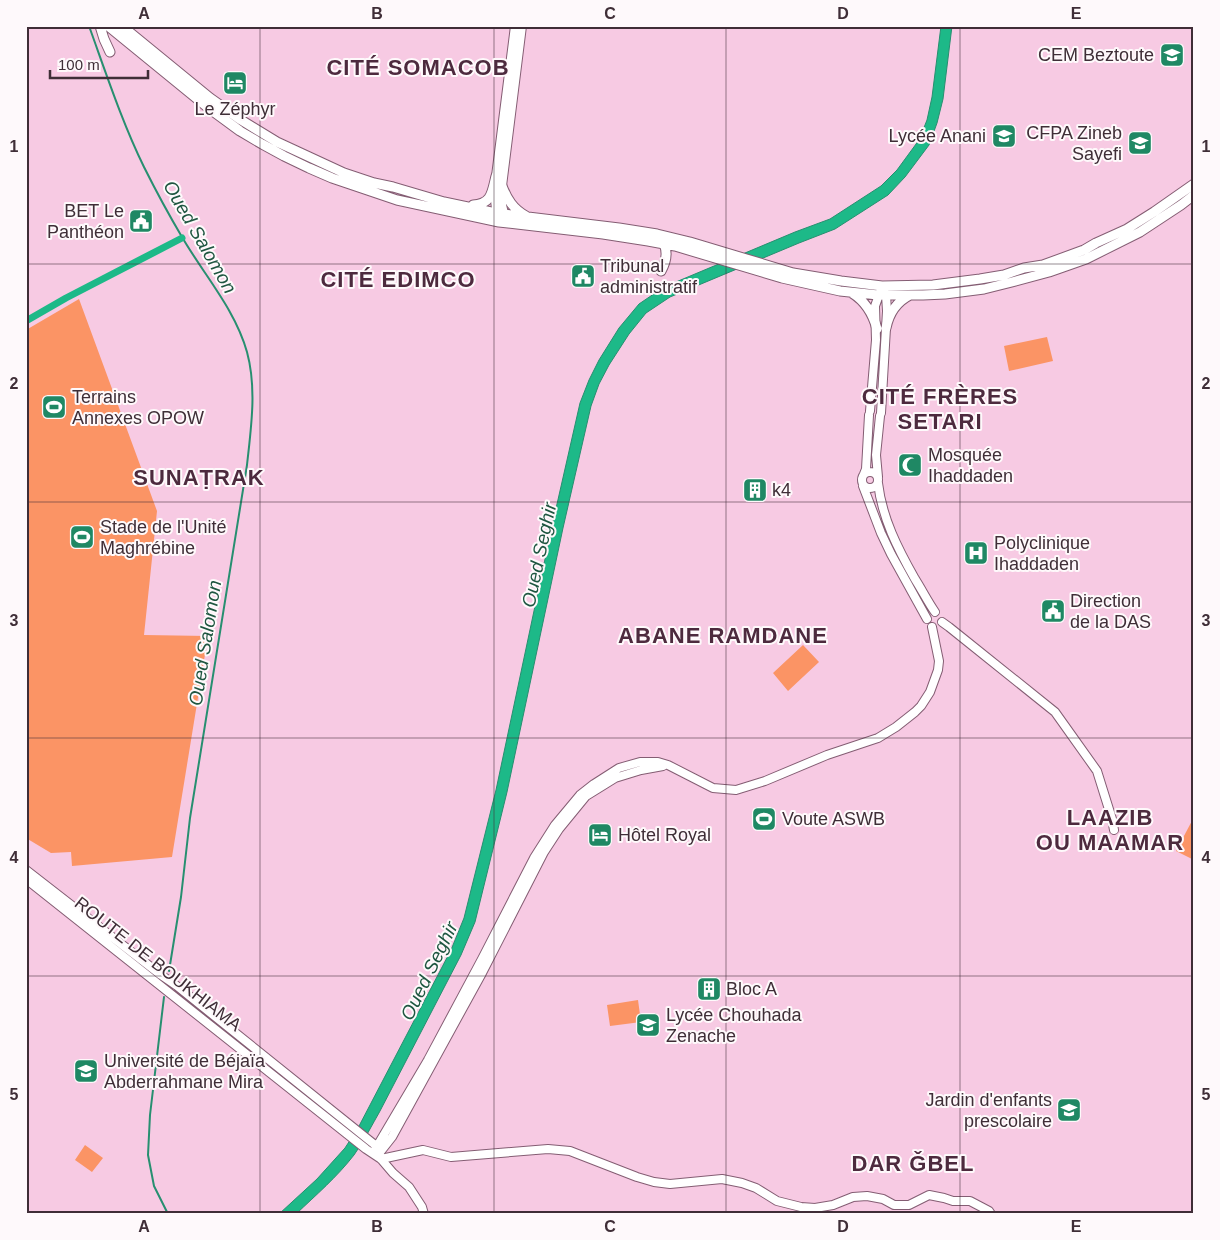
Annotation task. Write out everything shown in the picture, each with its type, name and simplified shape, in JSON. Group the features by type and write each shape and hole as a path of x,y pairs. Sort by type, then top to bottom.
{"main road":[{"path":"100,26 110,52"},
{"path":"108,26 206,106 262,144 326,175 397,200 503,223 603,234 703,250 753,266 782,278 824,288 850,292 922,295 945,294 1012,282 1086,259 1140,232 1194,195"},
{"path":"122,26 210,98 241,120 277,142 323,164 360,178 462,206 529,217 640,230 690,242 703,250"},
{"path":"462,206 478,205 488,200 491,196 496,176"},
{"path":"753,266 841,282 882,292 1004,275 1024,268 1043,265 1084,250 1127,229 1194,184"},
{"path":"502,186 508,200 514,207 529,217"},
{"path":"661,271 666,258 664,244"},
{"path":"850,292 868,307 881,328 899,302 911,295"}],"street":[{"path":"503,223 494,192 515,26"},
{"path":"500,213 522,26"},
{"path":"882,292 875,306 881,328 881,415 876,454 878,480 892,535 935,612 942,618 942,622 1055,712 1097,771 1114,830"},
{"path":"375,1151 392,1137 482,973 544,852 559,829 586,796 616,778 641,770 668,765 713,788 736,790 765,781 827,755 878,738 915,712 930,692 938,670 939,661 932,627 928,624 891,554 861,480 866,469 869,413 874,371 881,328 887,312 882,292"},
{"path":"869,413 874,420 878,419 881,415"},
{"path":"863,486 872,489 877,486 878,480 873,472 864,474"},
{"path":"927,619 930,614 935,612"},
{"path":"932,627 939,626 942,622"},
{"name":"ROUTE DE BOUKHIAMA","path":"26,870 177,986 375,1151 393,1173 409,1187 422,1207 424,1214"},
{"name":"ROUTE DE BOUKHIAMA","path":"26,879 342,1124"},
{"path":"375,1151 423,1150 451,1157 548,1149 570,1151 654,1182 670,1184 722,1179 742,1183 756,1188 777,1201 801,1207 815,1208 833,1205 853,1196 883,1199 894,1205 906,1206 929,1195 953,1201 970,1201 991,1214"}],"shaded area":[{"path":"941,26 952,26 943,99 937,123 929,145 905,177 888,195 835,229 670,297 646,313 629,334 609,365 599,384 591,406 507,792 475,922 461,955 358,1150 333,1178 296,1214 279,1214 317,1179 345,1148 358,1128 451,950 464,918 496,790 580,403 599,360 619,328 639,304 664,287 830,219 881,186 897,170 919,140 927,120 932,97"},
{"path":"79,299 157,511 144,635 208,636 172,857 72,866 71,852 51,853 26,838 26,330"},
{"path":"1047,337 1053,361 1009,371 1004,346"},
{"path":"803,645 819,662 788,691 773,673"},
{"path":"1194,817 1194,860 1176,851"},
{"path":"638,1000 641,1022 610,1026 607,1005"},
{"path":"85,1145 103,1158 92,1172 75,1160"}],"waterway":[{"name":"Oued Salomon","path":"89,26 121,115 144,167 182,237 227,307 242,336 252,380 252,408 247,465 190,818 181,897 169,971"},
{"path":"26,321 66,298 182,238"},
{"name":"Oued Salomon","path":"164,997 150,1115 148,1155 154,1186 168,1214"}],"place":[{"name":"CEM Beztoute","path":"1172,55"},
{"name":"Le Zéphyr","path":"235,83"},
{"name":"Lycée Anani","path":"1004,136"},
{"name":"CFPA Zineb Sayefi","path":"1140,143"},
{"name":"BET Le Panthéon","path":"141,221"},
{"name":"Tribunal administratif","path":"583,276"},
{"name":"Terrains Annexes OPOW","path":"54,407"},
{"name":"Mosquée Ihaddaden","path":"910,465"},
{"name":"k4","path":"755,490"},
{"name":"Stade de l'Unité Maghrébine","path":"82,537"},
{"name":"Polyclinique Ihaddaden","path":"976,553"},
{"name":"Direction de la DAS","path":"1053,611"},
{"name":"Voute ASWB","path":"764,819"},
{"name":"Hôtel Royal","path":"600,835"},
{"name":"Bloc A","path":"709,989"},
{"name":"Lycée Chouhada Zenache","path":"648,1025"},
{"name":"Université de Béjaïa Abderrahmane Mira","path":"86,1071"},
{"name":"Jardin d'enfants prescolaire","path":"1069,1110"}],"district":[{"name":"CITÉ SOMACOB","path":"418,67"},
{"name":"CITÉ EDIMCO","path":"398,279"},
{"name":"CITÉ FRÈRES SETARI","path":"940,408"},
{"name":"SUNAṬRAK","path":"199,477"},
{"name":"ABANE RAMDANE","path":"723,635"},
{"name":"LAAZIB OU MAAMAR","path":"1110,830"},
{"name":"DAR ǦBEL","path":"913,1163"}],"water label":[{"name":"Oued Seghir","path":"539,555"},
{"name":"Oued Seghir","path":"429,971"}]}
